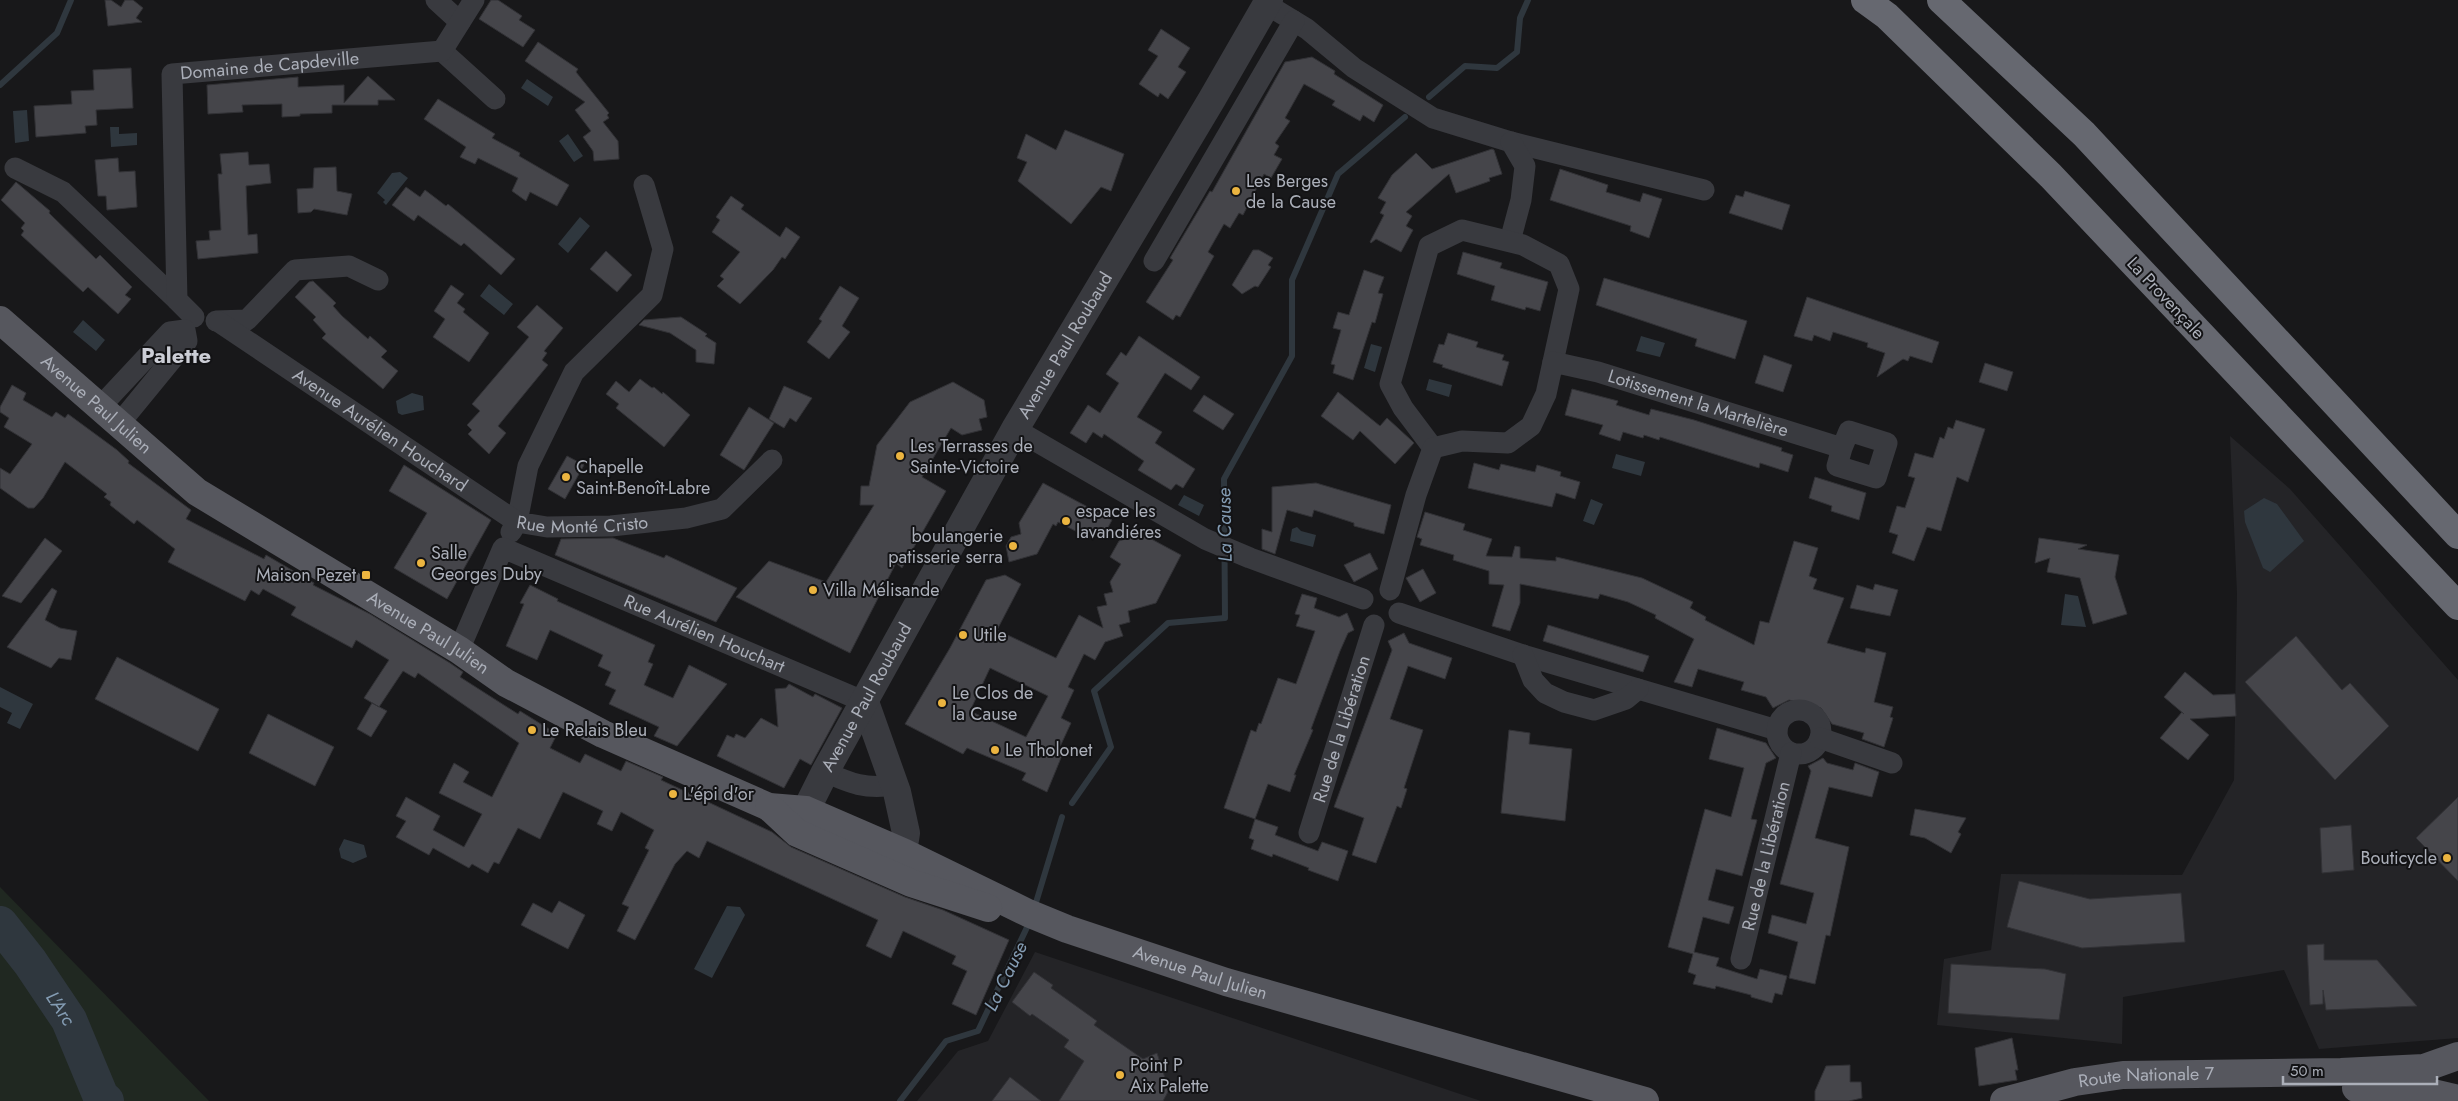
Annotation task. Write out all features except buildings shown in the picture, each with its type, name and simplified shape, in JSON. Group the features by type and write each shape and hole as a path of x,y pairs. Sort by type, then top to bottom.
{"highway":[{"name":"La Provençale","path":"1865,0 1894,23 2051,176 2458,606"},
{"path":"1941,0 2084,134 2458,535"}],"main road":[{"name":"Avenue Paul Julien","path":"0,320 197,492 460,650 506,683 603,734 769,807 805,828 911,883 1027,917 1224,992 1599,1101"},
{"name":"Avenue Paul Julien","path":"805,828 903,852 1027,917"},
{"name":"Avenue Paul Julien","path":"1066,932 1226,982 1645,1101"},
{"name":"Route Nationale 7","path":"2042,1092 2075,1082 2123,1075 2341,1072 2424,1068 2458,1056"},
{"path":"2458,1062 2453,1076 2458,1100"},
{"name":"Route Nationale 7","path":"2042,1092 2378,1088 2424,1091 2458,1100"},
{"path":"2004,1101 2042,1092"}],"street":[{"path":"436,0 460,22"},
{"path":"474,0 442,50 495,99"},
{"path":"1267,2 1307,29 1354,68 1433,118 1511,142 1704,190"},
{"name":"Avenue Paul Roubaud","path":"805,828 825,772 1015,429 1267,2"},
{"path":"1154,260 1294,21"},
{"name":"Domaine de Capdeville","path":"177,300 172,74 442,50"},
{"path":"1510,242 1521,200 1525,166 1511,142"},
{"path":"14,168 63,192 177,300 190,324 187,341 110,415"},
{"name":"Rue Monté Cristo","path":"644,185 663,249 652,295 574,372 528,466 516,522 547,527 611,526 686,518 722,509 772,460"},
{"path":"1154,196 1182,212"},
{"path":"1462,230 1523,244 1559,264 1569,289 1546,394 1532,426 1508,443 1462,441 1433,448 1403,408 1390,384 1430,246 1462,230"},
{"path":"190,324 246,320 295,270 349,266 378,280"},
{"name":"Avenue Aurélien Houchard","path":"220,322 516,522"},
{"name":"Lotissement la Martelière","path":"1553,362 1598,372 1842,448"},
{"path":"1015,429 1205,539 1250,558 1364,599"},
{"path":"1390,590 1416,495 1433,448"},
{"path":"460,650 516,522"},
{"name":"Rue Aurélien Houchart","path":"503,548 865,702"},
{"path":"1377,588 1390,590 1399,599 1399,613 1393,622 1387,625 1374,625 1365,617 1362,605 1364,599 1367,594 1377,588"},
{"path":"1399,613 1523,655 1777,730"},
{"name":"Rue de la Libération","path":"1309,833 1374,625"},
{"path":"1523,655 1533,680 1545,693 1564,702 1594,710 1626,699 1638,689"},
{"path":"865,702 894,785 906,833 903,852"},
{"path":"1803,711 1815,718 1821,731 1820,738 1817,745 1805,754 1791,753 1780,744 1777,730 1778,723 1788,713 1803,711"},
{"path":"1820,738 1892,763"},
{"name":"Rue de la Libération","path":"1741,959 1791,753"},
{"path":"825,772 854,785 880,787 894,785"}],"shaded area":[{"path":"527,79 553,97 548,106 521,88"},
{"path":"27,110 29,141 15,143 13,111"},
{"path":"110,127 119,127 119,134 137,133 137,145 111,147"},
{"path":"568,134 583,156 574,162 559,141"},
{"path":"400,172 408,178 386,205 383,202 385,200 377,193 392,173"},
{"path":"580,217 590,226 568,253 558,244"},
{"path":"489,284 513,304 504,315 480,296"},
{"path":"83,320 105,340 96,351 73,332"},
{"path":"1641,336 1665,343 1660,357 1636,351"},
{"path":"1371,344 1382,347 1375,372 1364,368"},
{"path":"1429,379 1452,385 1449,397 1426,390"},
{"path":"412,393 423,396 424,410 402,415 398,413 396,401"},
{"path":"2230,436 2290,489 2458,680 2458,1038 2319,1049 2284,970 2123,997 2122,1044 1937,1025 1944,959 1991,950 2001,874 2182,875 2234,780 2237,593"},
{"path":"1616,454 1645,462 1641,476 1612,468"},
{"path":"1184,495 1204,505 1199,516 1178,505"},
{"path":"2264,498 2277,504 2304,541 2270,572 2263,568 2245,522 2244,511"},
{"path":"1591,499 1603,504 1594,525 1583,521"},
{"path":"1297,527 1301,531 1316,535 1313,547 1290,541 1292,529"},
{"path":"2065,594 2078,596 2086,627 2061,625"},
{"path":"0,687 33,704 20,729 7,723 12,713 0,707"},
{"path":"344,839 364,845 367,857 353,863 341,858 339,849"},
{"path":"0,887 209,1101 0,1101"},
{"path":"727,906 740,907 745,915 712,978 694,969"},
{"path":"1035,952 1481,1101 917,1101 958,1051 988,1041"}],"waterway":[{"path":"0,85 57,33 71,0"},
{"name":"La Cause","path":"1429,97 1465,66 1497,68 1517,52 1520,18 1528,0"},
{"name":"La Cause","path":"1072,803 1111,747 1094,691 1168,623 1225,618 1224,479 1292,356 1292,280 1338,174 1405,117"},
{"name":"La Cause","path":"1034,909 1062,817"},
{"name":"La Cause","path":"900,1101 946,1041 978,1031 1030,921"},
{"name":"L'Arc","path":"0,924 30,962 69,1020 101,1097 106,1101"}],"place":[{"name":"Les Berges de la Cause","path":"1236,191"},
{"name":"Les Terrasses de Sainte-Victoire","path":"900,456"},
{"name":"Chapelle Saint-Benoît-Labre","path":"566,477"},
{"name":"espace les lavandiéres","path":"1066,521"},
{"name":"boulangerie patisserie serra","path":"1013,546"},
{"name":"Salle Georges Duby","path":"421,563"},
{"name":"Maison Pezet","path":"366,575"},
{"name":"Villa Mélisande","path":"813,590"},
{"name":"Utile","path":"963,635"},
{"name":"Le Clos de la Cause","path":"942,703"},
{"name":"Le Relais Bleu","path":"532,730"},
{"name":"Le Tholonet","path":"995,750"},
{"name":"L'épi d'or","path":"673,794"},
{"name":"Bouticycle","path":"2447,858"},
{"name":"Point P Aix Palette","path":"1120,1075"}],"district":[{"name":"Palette","path":"176,355"}]}
